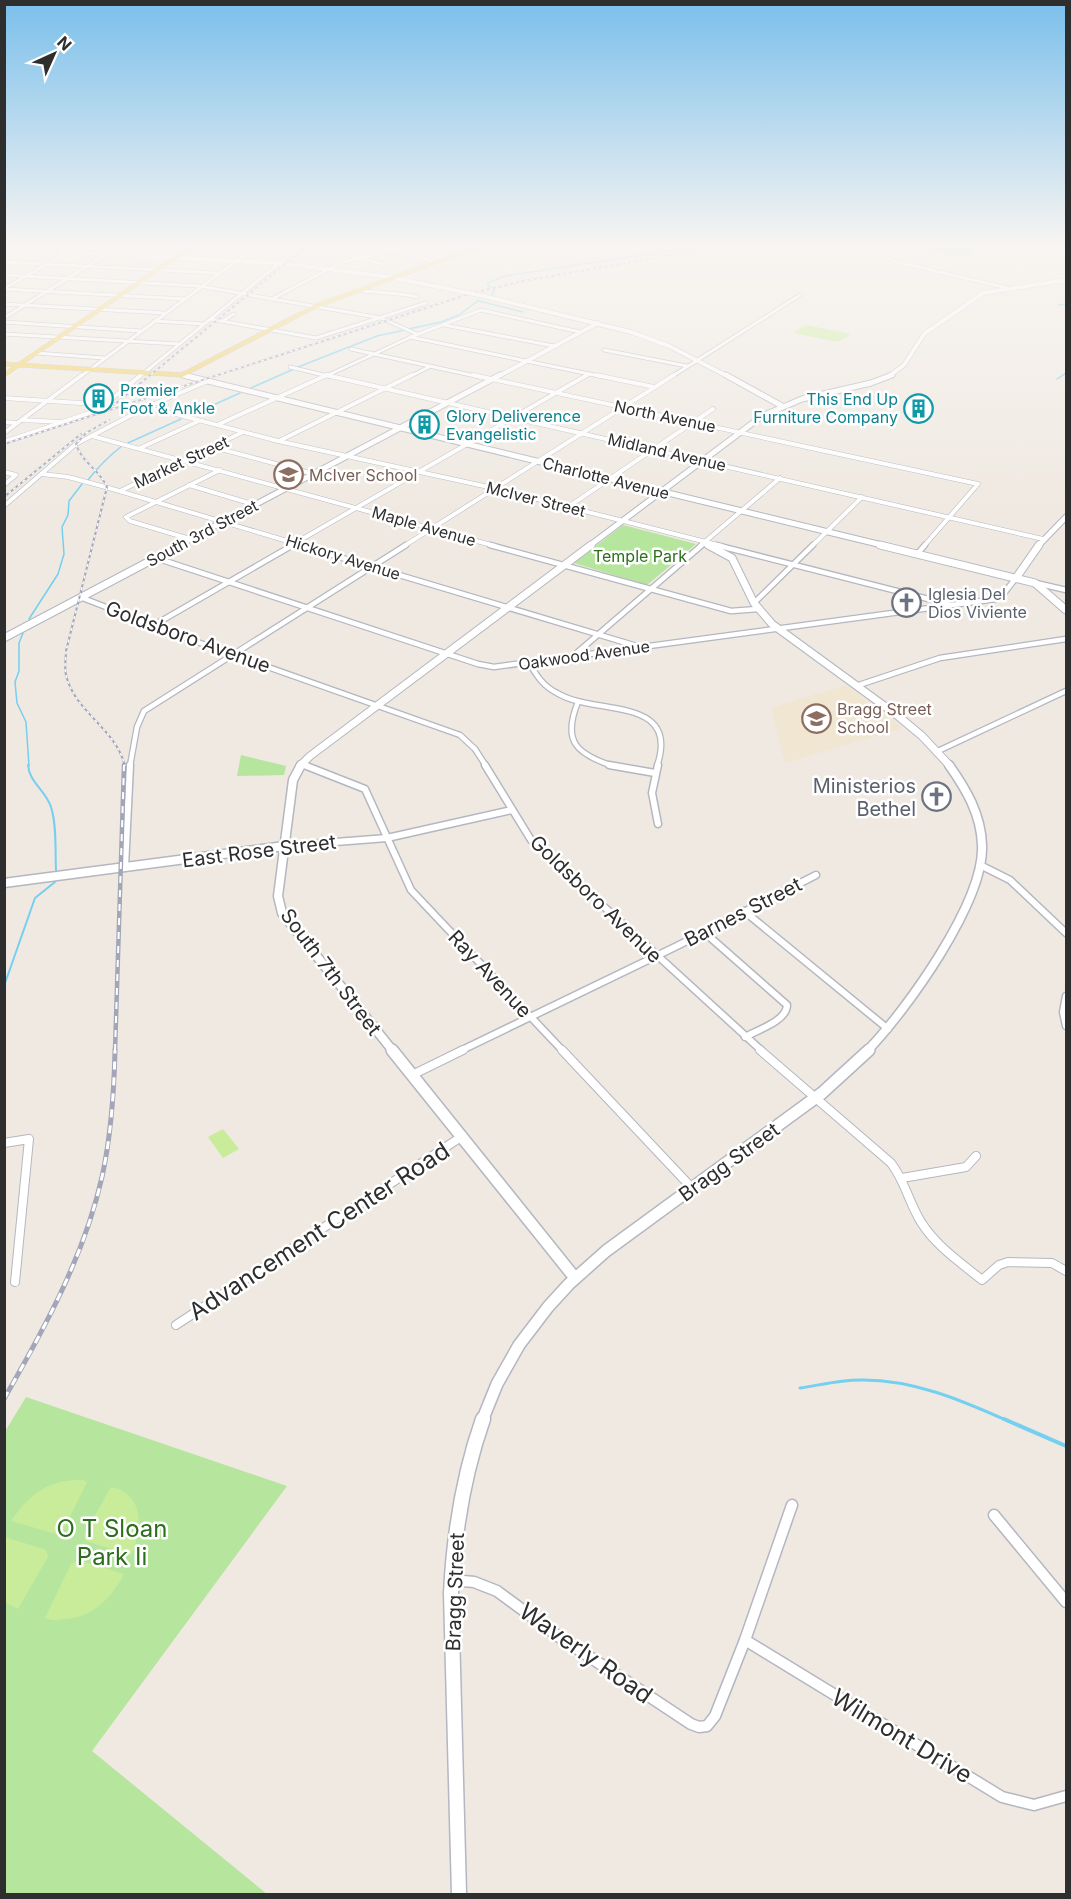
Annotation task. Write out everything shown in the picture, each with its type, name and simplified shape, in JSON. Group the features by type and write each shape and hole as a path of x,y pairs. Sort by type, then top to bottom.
{"main road":[{"path":"4,375 64,334"},
{"path":"182,375 261,334"},
{"name":"Charlotte Avenue","path":"4,364 182,375"}],"street":[{"path":"4,334 178,345"},
{"path":"4,432 137,334"},
{"path":"4,442 93,414 107,405 192,334"},
{"path":"297,334 316,338 330,334"},
{"path":"217,425 417,334"},
{"path":"489,334 554,346"},
{"name":"South 3rd Street","path":"6,637 577,334"},
{"path":"635,334 650,338 696,360 782,406"},
{"path":"125,867 128,787 136,725 144,711 230,654 738,334"},
{"path":"302,764 740,432 782,406 886,378 904,365 925,334"},
{"path":"410,337 654,387"},
{"name":"North Avenue","path":"351,349 978,484 950,517"},
{"path":"604,350 687,366"},
{"path":"36,353 104,358"},
{"name":"Midland Avenue","path":"290,366 1043,538"},
{"path":"278,441 431,366"},
{"path":"154,625 589,374"},
{"name":"Charlotte Avenue","path":"182,375 1066,590"},
{"path":"4,506 71,448 145,408 208,381"},
{"name":"McIver Street","path":"4,398 145,408 278,441 493,488 948,604"},
{"path":"769,400 796,401"},
{"path":"568,507 713,409"},
{"path":"139,448 200,421"},
{"path":"4,422 65,423"},
{"name":"Market Street","path":"119,491 243,432"},
{"name":"Maple Avenue","path":"91,436 731,611 756,606"},
{"path":"212,447 314,474"},
{"path":"190,539 126,518 129,514 220,470"},
{"path":"4,472 16,474 4,485"},
{"name":"Hickory Avenue","path":"42,474 76,478 156,501 642,648"},
{"path":"572,657 780,478"},
{"path":"188,485 256,505"},
{"path":"756,606 862,497"},
{"path":"918,553 950,517"},
{"path":"1016,578 1043,538 1066,517"},
{"name":"Bragg Street","path":"459,1894 451,1580 458,1512 470,1458 479,1427 496,1388 531,1328 575,1278 596,1259 815,1098 846,1073 888,1029 920,984 969,903 981,867 978,818 959,778 938,751 913,729 777,629 756,606 732,558 705,543"},
{"name":"Oakwood Avenue","path":"156,558 487,666 529,663 996,599 1001,597 1016,578"},
{"path":"1035,583 1066,610"},
{"name":"Goldsboro Avenue","path":"80,597 230,654 449,730 467,740 485,764 531,840 654,956 815,1098 884,1155 902,1178 920,1220 929,1234 982,1280 999,1265 1008,1262 1052,1263 1066,1272"},
{"path":"856,686 940,658 1066,639"},
{"path":"529,663 533,674 545,688 578,702 615,707 636,714 651,723 662,737 663,744 655,773 652,800 658,824"},
{"path":"938,751 1066,691"},
{"path":"578,702 570,728 571,737 582,751 616,768 655,773"},
{"name":"Ray Avenue","path":"302,764 365,789 411,890 692,1188"},
{"name":"South 7th Street","path":"302,764 293,780 278,896 282,913 575,1278"},
{"name":"East Rose Street","path":"4,883 285,846 387,838 512,810"},
{"path":"981,867 1010,880 1066,933"},
{"name":"Barnes Street","path":"411,1075 816,875"},
{"path":"744,911 888,1029"},
{"path":"704,932 787,1005 788,1010 782,1017 745,1037"},
{"path":"1066,996 1063,1012 1066,1026"},
{"name":"Advancement Center Road","path":"176,1325 461,1137"},
{"path":"4,1143 29,1139 15,1282"},
{"path":"902,1178 966,1167 976,1156"},
{"path":"745,1641 792,1505"},
{"path":"994,1515 1066,1602"},
{"name":"Waverly Road","path":"451,1580 474,1582 497,1591 568,1642 691,1724 699,1727 707,1726 715,1716 745,1641"},
{"name":"Wilmont Drive","path":"745,1641 1002,1797 1034,1805 1066,1797"}],"shaded area":[{"path":"846,685 902,728 785,763 771,708"}],"green space":[{"path":"796,334 851,334 838,342"},
{"name":"Temple Park","path":"623,525 696,544 647,585 574,563"},
{"path":"241,755 286,766 284,775 237,776"},
{"path":"223,1129 239,1149 223,1158 208,1137"},
{"name":"O T Sloan Park Ii","path":"26,1397 287,1486 92,1751 267,1894 5,1894 4,1433"},
{"path":"83,1480 87,1482 63,1531 56,1534 11,1521 25,1503 41,1490 60,1482"},
{"path":"111,1487 122,1491 136,1505 139,1525 131,1555 86,1541 84,1535"},
{"path":"5,1537 46,1550 48,1557 18,1609 5,1602"},
{"path":"78,1560 124,1574 107,1598 93,1610 75,1617 55,1620 45,1618 71,1564"}],"waterway":[{"path":"298,367 388,334"},
{"path":"251,388 294,369"},
{"path":"1057,379 1066,373"},
{"path":"191,415 240,393"},
{"path":"128,443 181,419"},
{"path":"88,480 123,445"},
{"path":"29,619 58,574 64,554 62,527 68,515 69,501 82,484"},
{"path":"23,633 19,643 19,671 15,682 17,703 26,722 29,766"},
{"path":"28,765 34,782 49,801 53,814 56,870"},
{"path":"4,986 35,898 55,882"},
{"path":"800,1388 852,1380 898,1383 936,1392 1008,1421"},
{"path":"1004,1419 1066,1446"}],"railway":[{"path":"114,405 201,334"},
{"path":"4,444 346,334"},
{"path":"109,420 86,433 76,444 82,456 107,487 66,651 65,669 71,688 78,700 113,741 125,766"},
{"path":"4,497 81,434"},
{"path":"115,1051 124,765"},
{"path":"4,1399 61,1292 85,1236 105,1162 113,1098 115,1050"}],"place":[{"name":"Premier Foot & Ankle","path":"99,399"},
{"name":"This End Up Furniture Company","path":"919,408"},
{"name":"Glory Deliverence Evangelistic","path":"425,425"},
{"name":"McIver School","path":"288,475"},
{"name":"Iglesia Del Dios Viviente","path":"907,603"},
{"name":"Bragg Street School","path":"816,718"},
{"name":"Ministerios Bethel","path":"937,797"}]}
